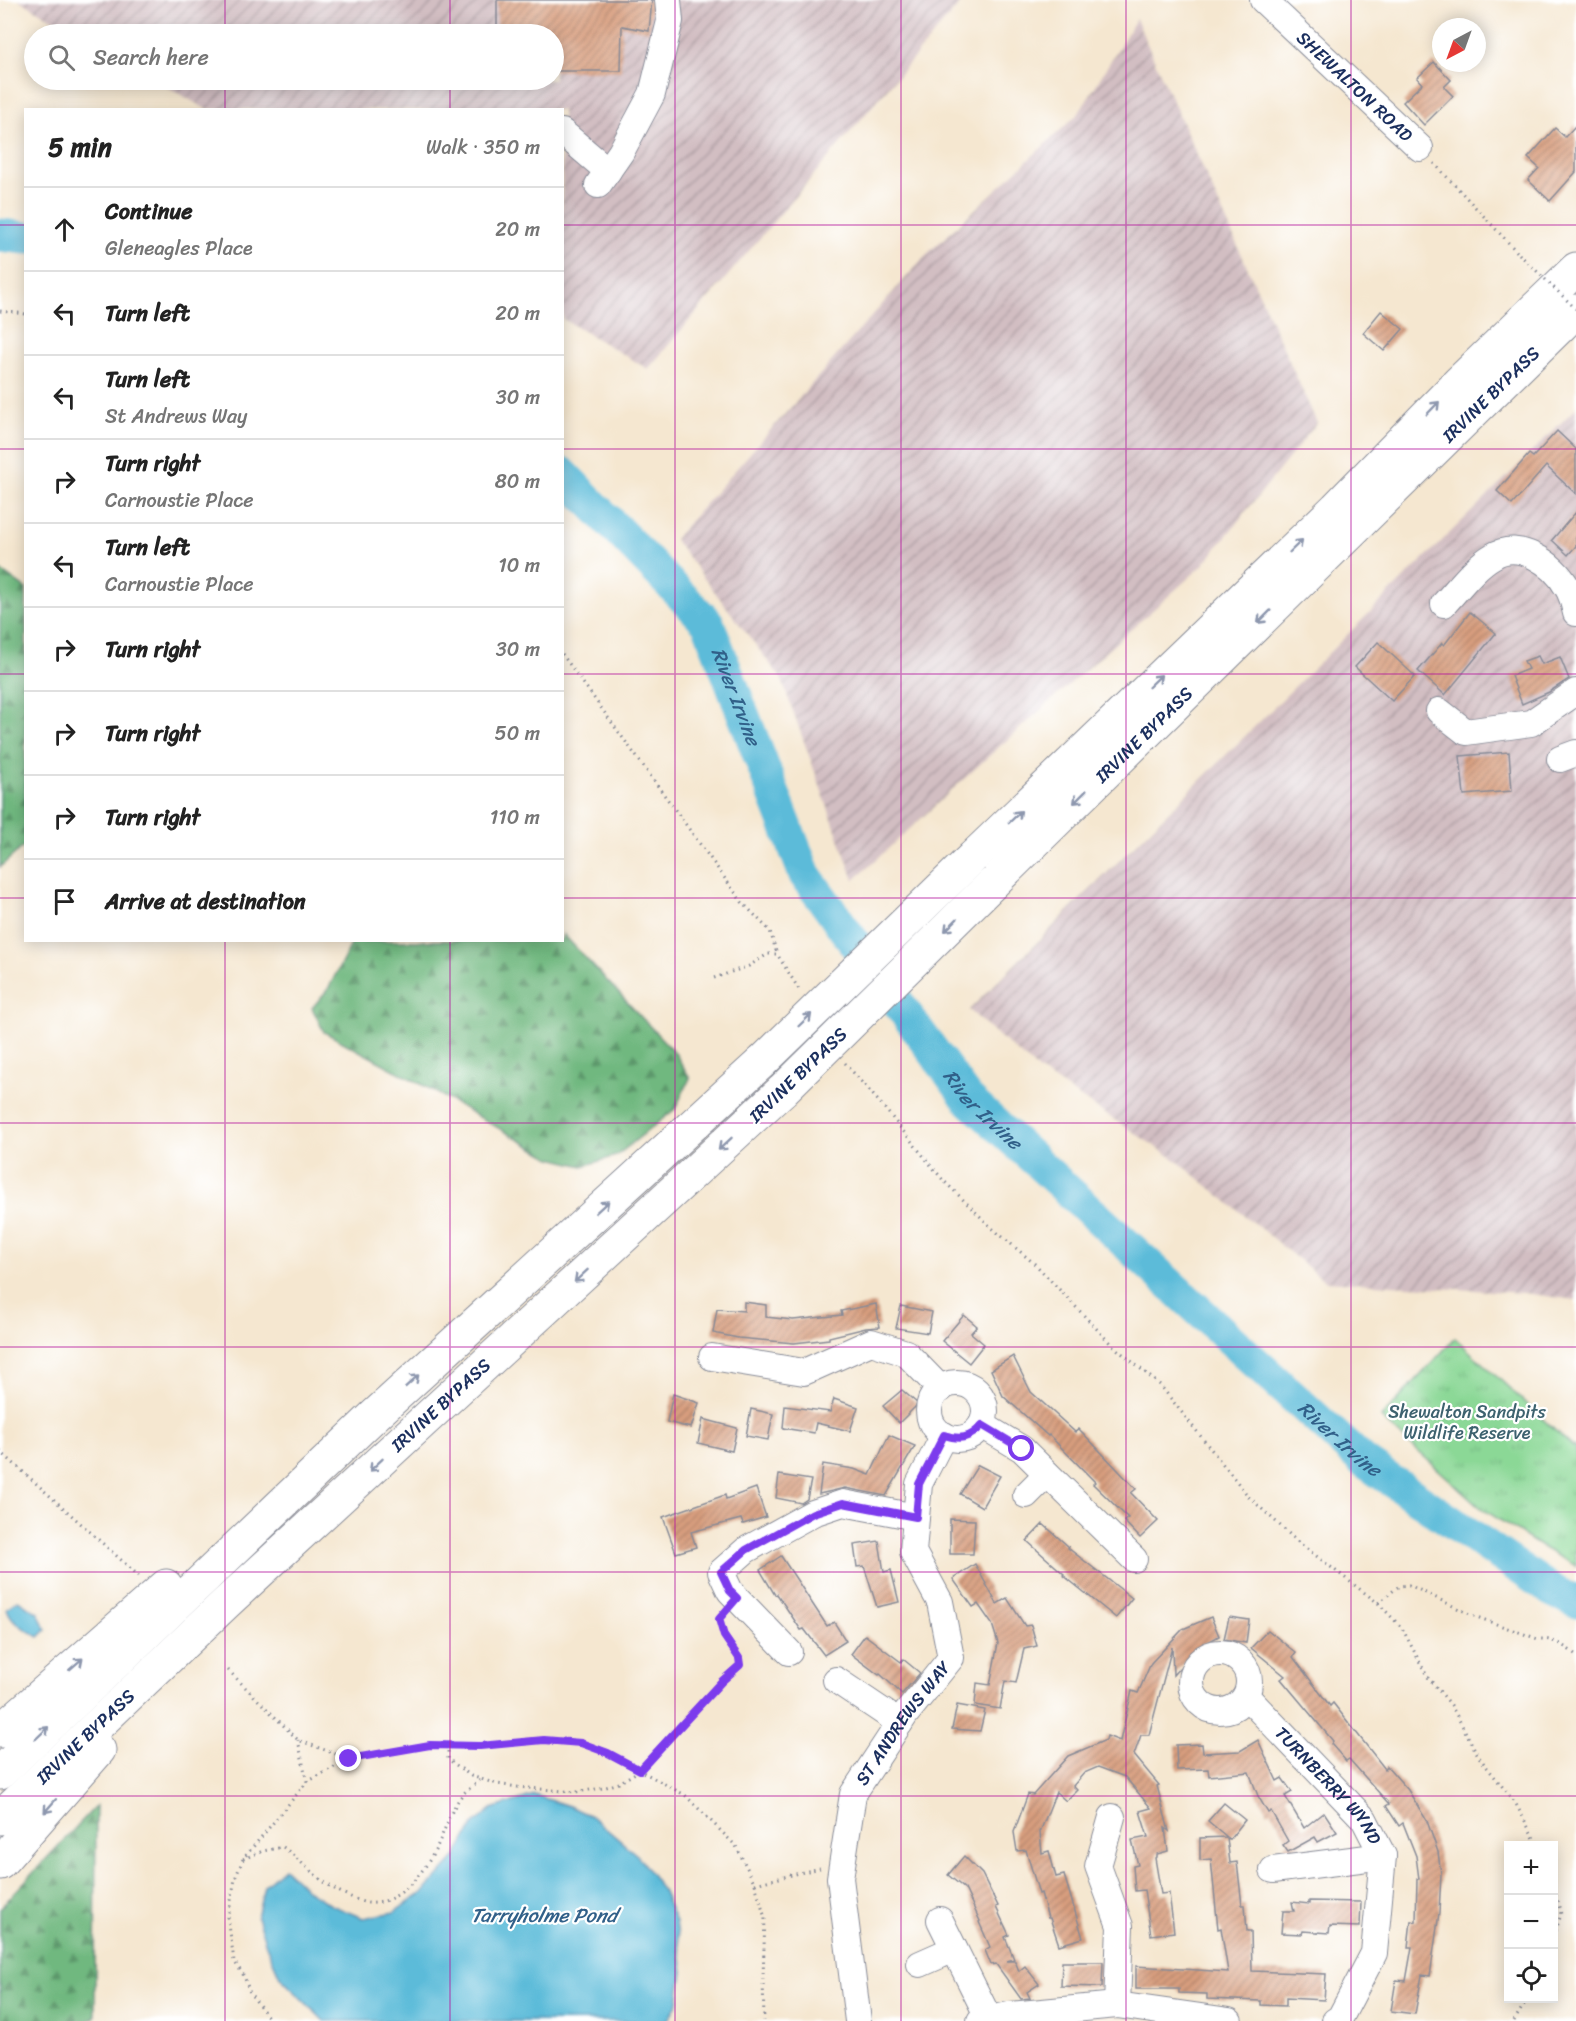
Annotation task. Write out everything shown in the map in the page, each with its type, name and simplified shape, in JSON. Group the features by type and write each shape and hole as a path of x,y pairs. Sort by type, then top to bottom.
{"highway":[{"path":"1460,381 1576,253"},
{"name":"IRVINE BYPASS","path":"0,1773 374,1416 763,1061 1336,508 1460,381 1576,269"},
{"name":"IRVINE BYPASS","path":"0,1818 226,1603 783,1090 1576,310"},
{"path":"1343,539 1576,340"},
{"path":"0,1731 228,1531 374,1416"},
{"path":"0,1863 226,1603"}],"street":[{"path":"564,134 603,178 621,152 652,94 670,21 668,0"},
{"name":"SHEWALTON ROAD","path":"1263,0 1420,148"},
{"path":"1444,604 1494,554 1511,551 1532,554 1553,569 1567,586 1576,613"},
{"path":"1439,711 1466,732 1488,729 1531,723 1576,692"},
{"path":"712,1357 804,1372 871,1342 906,1353 941,1389"},
{"path":"960,1383 974,1389 981,1396 985,1405 985,1416 982,1425 975,1433 966,1438 957,1439 944,1435 936,1429 930,1418 930,1408 934,1395 941,1389 950,1384 960,1383"},
{"path":"982,1425 1022,1449 1134,1559"},
{"name":"ST ANDREWS WAY","path":"858,2021 840,1878 854,1794 900,1723 951,1658 940,1602 913,1552 919,1484 944,1435"},
{"path":"1026,1495 1047,1474"},
{"path":"789,1652 730,1591 721,1572 746,1550 813,1513 843,1503 916,1517"},
{"path":"836,1680 900,1723"},
{"name":"TURNBERRY WYND","path":"1246,1696 1364,1820 1383,1856 1374,1953 1340,2018 1335,2021"},
{"path":"1112,1817 1098,1866 1120,1926 1117,2005"},
{"path":"1273,1870 1383,1856"},
{"path":"940,1920 984,2020 1009,2014 1117,2005 1229,2021"},
{"path":"920,1964 954,1949"}],"path":[{"path":"1420,148 1519,254 1576,310"},
{"path":"0,311 24,314"},
{"path":"564,657 742,902 770,932 777,954 801,993"},
{"path":"714,978 749,966 768,954 777,954"},
{"path":"843,1061 943,1180 992,1228 1036,1265 1112,1345 1160,1385 1249,1497 1298,1542 1378,1603 1402,1628 1427,1676 1451,1705 1479,1757 1516,1804 1536,1841"},
{"path":"0,1451 143,1579"},
{"path":"1378,1603 1399,1586 1409,1585 1474,1616 1538,1639 1547,1638 1576,1655"},
{"path":"448,1745 448,1759 471,1776 496,1784 576,1792 620,1783 640,1770 722,1681 740,1665 739,1658 724,1636 719,1619 737,1598"},
{"path":"228,1670 298,1740 349,1759"},
{"path":"298,1740 307,1782"},
{"path":"271,2021 250,1993 244,1976 234,1961 228,1917 234,1879 243,1860 307,1782 349,1759 417,1746 480,1746 544,1740 581,1743 608,1753 640,1770 685,1795 736,1846 755,1884 765,1918 764,2021"},
{"path":"243,1860 263,1851 283,1847 318,1878 341,1892 367,1903 390,1900 425,1866 439,1842 451,1813 464,1794 481,1779"},
{"path":"755,1884 842,1863"},
{"path":"1558,1903 1561,1914 1558,1924"},
{"path":"1514,2021 1525,2003"}],"shaded area":[{"path":"19,0 963,0 648,369 564,320 564,108 204,108 173,90 564,90 564,24 61,24"},
{"path":"1136,19 1317,423 1202,566 854,880 781,678 674,539 927,254 1079,113"},
{"path":"1576,408 1576,1300 1523,1293 1325,1281 1176,1160 1038,1070 969,1010"}],"green space":[{"path":"0,570 24,588 24,846 0,867"},
{"path":"564,935 675,1053 690,1078 675,1109 616,1156 583,1166 551,1158 324,1032 312,1008 328,989 352,942 564,942"},
{"name":"Shewalton Sandpits Wildlife Reserve","path":"1455,1338 1573,1447 1576,1446 1576,1566 1481,1508 1381,1418"},
{"path":"96,1806 95,2017 88,2021 0,2021 0,1908"}],"water":[{"path":"18,1600 38,1613 46,1630 39,1637 20,1625 9,1613 7,1608"},
{"name":"Tarryholme Pond","path":"534,1795 591,1816 638,1856 661,1888 676,1922 683,1972 678,2002 668,2021 324,2021 280,1977 257,1917 264,1886 284,1868 310,1892 331,1905 363,1918 394,1912 424,1892 455,1858 473,1825 492,1809"}],"building":[{"path":"497,0 652,0 649,31 622,26 621,71 564,71 564,24 497,24"},
{"path":"1432,64 1432,72 1443,72 1451,80 1444,87 1453,96 1424,125 1403,102 1422,84 1417,78"},
{"path":"1576,125 1576,172 1550,201 1528,180 1539,168 1528,158 1555,128 1565,137"},
{"path":"1381,311 1403,329 1384,351 1363,333"},
{"path":"1557,431 1576,449 1576,494 1546,466 1512,505 1497,491 1529,454 1533,457"},
{"path":"1576,512 1576,546 1568,555 1552,540"},
{"path":"1470,612 1496,633 1445,695 1418,671 1442,643 1444,645"},
{"path":"1378,642 1415,676 1392,701 1355,667"},
{"path":"1538,656 1542,664 1560,657 1569,679 1549,692 1522,704 1511,676 1528,669 1524,661"},
{"path":"1509,752 1512,791 1464,795 1460,756"},
{"path":"744,1302 766,1305 766,1317 793,1320 842,1315 841,1311 876,1304 880,1327 866,1328 829,1337 829,1339 794,1343 738,1338 713,1333 717,1309 744,1311"},
{"path":"901,1306 932,1312 928,1333 896,1328"},
{"path":"964,1315 977,1326 971,1333 984,1344 969,1363 942,1341"},
{"path":"1013,1356 1031,1392 1075,1432 1079,1429 1136,1489 1131,1493 1158,1521 1140,1538 1124,1521 1128,1518 1093,1484 1095,1482 1049,1435 1003,1396 991,1370"},
{"path":"902,1390 918,1404 899,1423 883,1406"},
{"path":"673,1394 699,1403 691,1428 667,1422"},
{"path":"834,1399 858,1407 850,1431 816,1423 814,1433 783,1428 785,1406 830,1412"},
{"path":"751,1409 773,1414 768,1440 746,1436"},
{"path":"703,1419 737,1428 732,1451 698,1443"},
{"path":"889,1435 915,1446 886,1496 845,1488 819,1494 823,1464 854,1469 870,1475"},
{"path":"978,1465 1000,1476 982,1507 960,1494"},
{"path":"779,1475 811,1480 807,1499 801,1503 776,1498"},
{"path":"756,1488 766,1517 743,1524 741,1519 691,1532 696,1547 676,1553 663,1517 725,1495 726,1499"},
{"path":"950,1519 975,1520 973,1554 950,1554"},
{"path":"1043,1524 1068,1548 1132,1598 1116,1618 1063,1575 1027,1541"},
{"path":"879,1541 884,1572 891,1570 899,1602 877,1607 864,1566 857,1567 854,1545"},
{"path":"781,1556 827,1626 834,1622 846,1641 824,1655 804,1629 801,1630 760,1570"},
{"path":"975,1564 997,1604 1007,1598 1025,1626 1031,1625 1037,1646 1024,1649 1016,1683 1005,1681 1000,1709 975,1705 977,1683 990,1685 998,1643 992,1624 978,1604 973,1607 953,1579"},
{"path":"1211,1617 1219,1636 1197,1648 1173,1675 1172,1647 1149,1735 1141,1735 1134,1755 1159,1785 1157,1786 1169,1831 1165,1828 1168,1851 1157,1854 1155,1858 1161,1894 1169,1893 1174,1932 1151,1935 1144,1890 1135,1891 1133,1866 1138,1865 1132,1840 1148,1837 1140,1811 1151,1808 1125,1777 1098,1767 1084,1773 1073,1786 1077,1790 1066,1801 1056,1792 1040,1832 1042,1853 1049,1851 1056,1877 1064,1875 1083,1938 1059,1945 1041,1893 1039,1894 1026,1850 1017,1851 1014,1832 1028,1794 1033,1795 1068,1756 1106,1740 1107,1736 1120,1741 1132,1691 1138,1693 1151,1663 1183,1629"},
{"path":"1229,1617 1249,1620 1246,1643 1224,1639"},
{"path":"1268,1630 1296,1653 1293,1657 1330,1706 1333,1703 1385,1769 1387,1766 1408,1790 1427,1821 1438,1852 1441,1874 1439,1913 1430,1976 1422,1975 1415,2014 1391,2011 1396,1980 1406,1981 1412,1947 1408,1947 1411,1921 1416,1922 1417,1879 1419,1879 1416,1856 1403,1823 1399,1826 1386,1806 1389,1804 1349,1759 1346,1761 1331,1744 1333,1741 1281,1679 1285,1676 1251,1648"},
{"path":"865,1635 901,1662 903,1659 920,1673 902,1694 880,1674 851,1654"},
{"path":"957,1705 985,1710 980,1731 952,1729"},
{"path":"1258,1740 1277,1781 1282,1778 1292,1792 1285,1796 1304,1828 1324,1812 1337,1832 1318,1842 1315,1837 1288,1852 1283,1845 1288,1841 1271,1811 1268,1813 1258,1796 1249,1772 1209,1776 1208,1769 1177,1770 1176,1745 1202,1744 1203,1753 1240,1751"},
{"path":"1224,1803 1245,1820 1230,1839 1227,1838 1230,1863 1237,1862 1247,1931 1251,1931 1252,1971 1326,1974 1324,2000 1286,1998 1286,2006 1261,2005 1261,2001 1207,1999 1207,1994 1179,1993 1179,1989 1136,1989 1136,1966 1228,1972 1221,1928 1218,1929 1211,1859 1200,1860 1200,1838 1227,1837 1208,1821"},
{"path":"964,1856 982,1874 998,1906 996,1907 1009,1935 1005,1937 1014,1959 1007,1961 1015,1961 1019,1971 1025,1966 1039,1984 1027,1992 1030,1998 1021,1999 996,1964 991,1965 985,1950 990,1947 965,1889 948,1875"},
{"path":"1309,1901 1361,1902 1360,1927 1330,1926 1329,1933 1303,1931 1302,1934 1281,1933 1283,1911 1294,1911 1292,1902 1309,1904"},
{"path":"1062,1962 1103,1962 1102,1987 1061,1986"}],"waterway":[{"name":"River Irvine","path":"0,235 24,238"},
{"name":"River Irvine","path":"564,475 708,623 805,875 968,1099 1363,1461 1551,1590 1576,1602"}],"route":[{"path":"349,1759 430,1745 480,1746 544,1740 581,1743 608,1753 640,1770 722,1681 740,1665 739,1658 724,1636 719,1619 737,1598 730,1591 721,1572 746,1550 813,1513 843,1503 916,1517 919,1484 944,1435 957,1439 966,1438 982,1425 1022,1449"}]}
